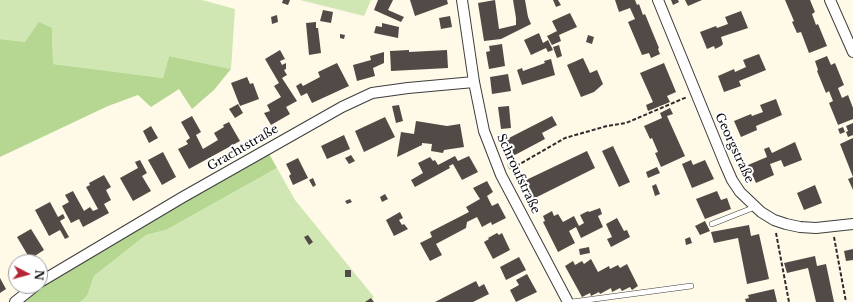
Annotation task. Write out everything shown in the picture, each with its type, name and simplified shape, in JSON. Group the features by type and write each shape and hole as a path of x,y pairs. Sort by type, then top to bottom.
{"street":[{"name":"Schroufstraße","path":"462,0 474,82 484,131 501,175 568,302"},
{"name":"Georgstraße","path":"658,0 732,180 740,192 755,207 774,220 786,224 816,228 853,224"},
{"path":"830,0 853,52"},
{"name":"Grachtstraße","path":"48,277 184,197 342,107 372,93 474,82"},
{"path":"15,302 25,294"}],"lane":[{"path":"712,224 755,207"},
{"path":"572,302 691,286"}],"path":[{"path":"501,175 565,138 607,126 626,123 667,107 695,93"},
{"path":"774,220 789,302"},
{"path":"832,226 846,302"}],"green space":[{"path":"0,0 202,0 235,9 231,69 169,56 163,78 53,64 52,28 25,42 0,39"},
{"path":"300,0 371,0 364,16"},
{"path":"39,22 52,28 53,64 163,78 169,56 231,69 214,90 192,109 179,89 151,107 138,95 108,106 0,157 0,39 25,42"},
{"path":"268,152 277,168 166,230 146,235 94,276 87,296 80,302 21,302 30,294 48,294 48,281"},
{"path":"277,168 295,200 374,297 368,302 80,302 87,296 94,276 146,235 166,230"}],"building":[{"path":"283,0 290,0 288,5 282,3"},
{"path":"378,0 393,0 388,10 404,17 401,22 374,10"},
{"path":"410,0 447,0 448,4 415,16"},
{"path":"495,0 499,29 516,25 513,0 525,0 528,17 531,24 501,39 484,41 478,3"},
{"path":"553,0 558,0 561,5 556,7"},
{"path":"615,0 635,0 637,5 639,4 643,15 645,14 660,54 651,58 649,53 642,55 628,22 635,19 630,8 619,12"},
{"path":"671,0 678,0 679,2 673,5"},
{"path":"685,0 702,0 688,6"},
{"path":"785,0 810,0 815,12 812,14 816,25 818,24 827,46 809,53 801,32 797,33 792,22 794,21"},
{"path":"323,10 333,12 331,23 320,21"},
{"path":"741,11 748,28 721,37 723,44 721,46 715,49 714,46 707,49 700,32 716,26 717,28 728,24 725,17"},
{"path":"570,13 577,27 559,35 561,41 552,45 547,36 557,31 552,21"},
{"path":"277,15 278,22 272,24 271,17"},
{"path":"450,16 452,27 441,29 439,18"},
{"path":"316,22 321,53 309,55 306,23"},
{"path":"382,23 399,27 398,38 374,33 376,26 382,27"},
{"path":"539,33 543,43 548,40 553,50 548,52 546,48 531,55 524,40"},
{"path":"340,34 345,35 344,39 340,38"},
{"path":"588,35 594,37 592,44 586,42"},
{"path":"502,44 505,66 489,69 486,52 490,51 489,46"},
{"path":"559,45 562,56 557,58 553,47"},
{"path":"280,50 285,59 280,61 282,65 286,63 286,69 284,70 287,75 282,78 297,101 286,107 290,114 271,125 264,113 270,111 267,105 281,97 274,86 279,83 265,59"},
{"path":"409,50 409,52 447,50 448,68 391,71 390,51"},
{"path":"384,52 384,63 373,68 375,76 357,81 353,65 371,60 370,56"},
{"path":"759,54 766,70 739,81 741,86 724,92 718,76 734,69 735,72 746,67 743,60"},
{"path":"827,56 831,65 835,63 844,85 838,88 842,98 848,95 853,108 853,119 838,125 829,103 833,101 829,91 826,93 817,71 815,61"},
{"path":"583,58 590,73 597,70 603,84 594,92 581,97 567,65"},
{"path":"551,59 555,75 522,85 517,70 522,68 523,71 545,63 544,61"},
{"path":"337,63 349,86 312,103 307,93 301,96 296,86 301,83 303,86 320,77 318,72"},
{"path":"664,63 676,92 667,96 670,102 648,111 646,105 653,102 640,73"},
{"path":"508,74 511,91 492,94 490,77"},
{"path":"247,77 250,84 253,83 259,99 240,106 231,83"},
{"path":"776,99 782,115 756,126 757,130 741,137 734,121 751,114 752,116 763,112 760,105"},
{"path":"238,104 243,113 235,118 229,109"},
{"path":"399,105 403,121 396,123 392,106"},
{"path":"509,106 511,128 501,129 498,107"},
{"path":"670,108 673,114 667,116 685,156 661,167 655,153 658,152 652,138 650,139 644,126 662,118 660,113"},
{"path":"192,116 201,132 196,135 203,149 218,140 214,133 229,122 240,141 189,169 178,149 188,144 186,141 190,138 181,122"},
{"path":"552,116 557,125 542,133 545,139 513,156 509,149 507,150 503,141"},
{"path":"385,117 395,137 364,152 355,131"},
{"path":"416,121 447,126 460,124 464,147 444,150 443,153 431,151 432,144 422,143 422,145 397,157 401,132 414,134"},
{"path":"853,123 853,135 848,137 846,126"},
{"path":"151,126 158,138 149,143 143,131"},
{"path":"843,127 845,132 840,134 838,129"},
{"path":"344,135 350,149 327,159 321,146"},
{"path":"853,138 853,177 840,144"},
{"path":"795,142 802,160 784,167 781,160 770,164 774,175 756,183 748,165 767,157 764,149 769,147 772,153"},
{"path":"613,146 630,182 619,187 602,151"},
{"path":"587,151 595,168 533,199 524,181"},
{"path":"163,152 176,177 162,185 148,160"},
{"path":"351,155 355,161 349,164 345,158"},
{"path":"455,156 458,161 469,156 478,172 462,180 453,164 449,166 450,168 415,187 411,180 423,173 418,163 430,157 433,161 435,160 438,165"},
{"path":"298,158 308,178 293,185 289,176 291,174 286,164"},
{"path":"140,160 147,173 142,176 151,191 133,201 120,178 138,168 135,162"},
{"path":"691,160 693,165 705,160 714,179 692,188 682,164"},
{"path":"657,167 660,173 648,178 646,172"},
{"path":"104,175 111,187 106,190 111,200 104,204 109,213 83,227 79,219 71,223 62,206 69,202 65,195 73,191 84,211 90,207 93,211 98,209 86,187 90,185 89,183"},
{"path":"853,177 853,190 848,179"},
{"path":"313,178 316,185 313,187 309,180"},
{"path":"487,181 493,192 487,196 492,206 498,203 506,218 492,225 491,222 482,227 477,217 467,222 466,228 436,244 442,255 430,261 420,243 432,237 430,232 469,212 466,207 480,199 473,188"},
{"path":"656,184 660,194 655,196 652,186"},
{"path":"815,185 822,203 804,210 797,193"},
{"path":"717,191 721,200 727,198 731,209 705,219 696,199"},
{"path":"385,194 388,199 382,202 380,197"},
{"path":"350,199 352,202 347,204 345,201"},
{"path":"50,202 58,217 63,214 65,218 60,221 69,237 65,239 60,230 49,236 35,210"},
{"path":"600,208 602,214 598,216 603,227 581,238 576,227 569,231 575,243 558,252 543,222 545,221 543,216 552,211 554,216 558,214 563,222 574,216 579,226 584,223 580,215"},
{"path":"400,212 403,218 399,220 402,225 404,224 408,229 394,236 386,220"},
{"path":"617,218 624,231 627,230 630,237 611,247 607,239 612,237 606,224"},
{"path":"705,221 710,231 700,235 695,226"},
{"path":"749,225 751,236 759,234 769,279 747,284 738,238 714,243 711,232"},
{"path":"31,229 44,250 38,254 27,254 17,237"},
{"path":"497,233 499,235 502,233 510,250 493,259 484,242"},
{"path":"308,235 313,242 309,245 304,237"},
{"path":"690,237 692,243 686,245 685,239"},
{"path":"589,247 590,253 580,255 579,249"},
{"path":"853,249 853,260 846,261 844,251"},
{"path":"815,256 817,266 826,264 834,302 816,302 808,268 787,273 784,263"},
{"path":"519,257 526,270 506,280 500,267"},
{"path":"591,259 598,272 609,266 610,269 618,265 620,268 627,264 638,286 632,290 630,287 622,291 620,288 612,292 611,288 600,294 599,292 591,296 590,293 582,297 565,266 573,261 575,265 582,261 584,264"},
{"path":"345,270 351,270 351,277 345,277"},
{"path":"527,274 537,292 516,302 510,290 519,285 516,280"},
{"path":"0,278 6,289 0,293"},
{"path":"476,281 479,287 484,284 489,294 473,302 435,302"},
{"path":"774,289 777,302 746,302 745,299 749,298 748,295"},
{"path":"371,298 374,302 365,302"}]}
